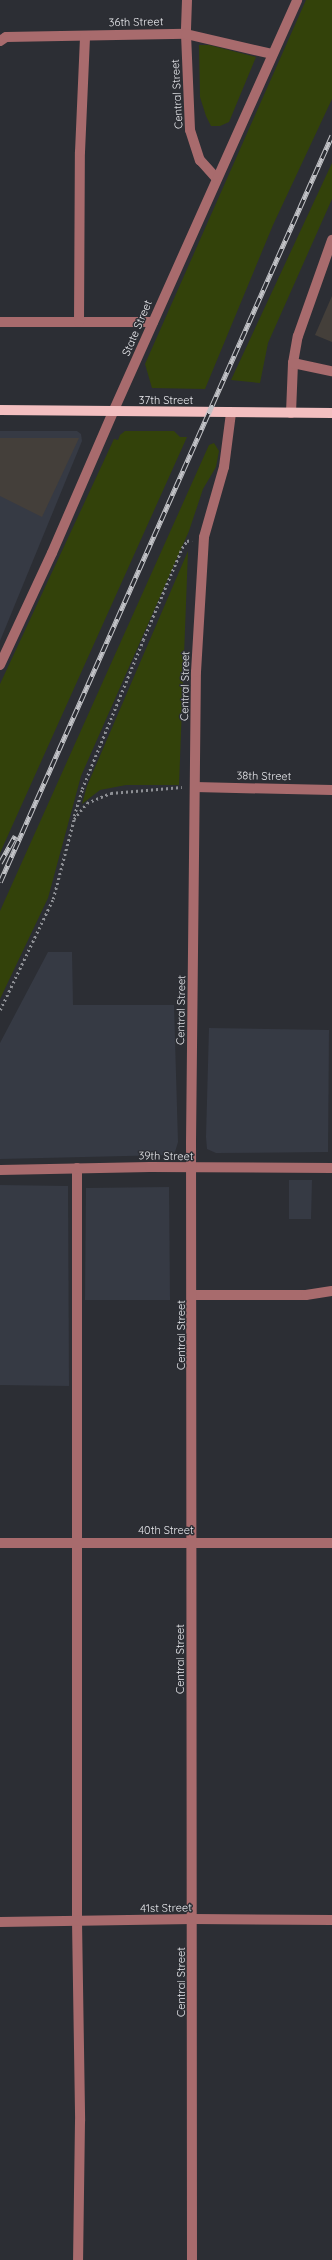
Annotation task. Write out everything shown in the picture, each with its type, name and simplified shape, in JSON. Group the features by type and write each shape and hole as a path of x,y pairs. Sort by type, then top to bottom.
{"main road":[{"name":"37th Street","path":"0,410 332,413"}],"street":[{"name":"Central Street","path":"187,0 186,34 190,130 200,160 217,179"},
{"name":"State Street","path":"0,665 52,552 296,0"},
{"name":"36th Street","path":"0,41 6,37 186,34 272,54"},
{"path":"79,322 80,152 85,36"},
{"path":"291,413 293,363 298,336 332,240"},
{"path":"0,322 153,322"},
{"path":"293,363 332,371"},
{"name":"Central Street","path":"192,2260 192,1168 196,672 204,537 224,467 231,413"},
{"name":"38th Street","path":"195,787 332,790"},
{"path":"77,1168 77,1921 80,2121 78,2260"},
{"name":"39th Street","path":"0,1170 77,1168 332,1168"},
{"path":"193,1295 306,1295 332,1291"},
{"name":"40th Street","path":"0,1543 332,1542"},
{"name":"41st Street","path":"0,1922 193,1919 332,1920"}],"path":[{"path":"0,1010 53,899 82,789 182,548 186,541 204,537"},
{"path":"74,819 87,802 111,794 195,787"}],"shaded area":[{"path":"0,431 77,431 81,434 82,441 0,641"},
{"path":"48,952 72,952 73,1005 174,1005 178,1142 175,1152 168,1155 0,1159 0,1043"},
{"path":"209,1028 329,1030 328,1152 216,1153 207,1149"},
{"path":"289,1180 312,1180 311,1219 289,1219"},
{"path":"0,1185 68,1186 69,1386 0,1385"},
{"path":"169,1187 170,1300 85,1300 86,1188"}],"green space":[{"path":"306,0 332,0 332,99 273,225 205,389 152,388 145,364"},
{"path":"199,45 209,45 256,57 229,122 220,126 211,126 200,97"},
{"path":"332,163 332,199 268,343 260,383 231,380"},
{"path":"125,431 174,431 180,437 187,437 0,853 0,684 114,439 118,440 120,435"},
{"path":"214,443 219,451 216,467 203,489 189,531 81,776 48,898 0,999 0,911 209,445"},
{"path":"188,551 179,785 126,785 100,790 82,804 87,786"}],"building":[{"path":"332,296 332,342 315,335"},
{"path":"0,438 79,438 42,517 0,496"}],"railway":[{"path":"0,882 332,135"},
{"path":"0,863 15,836"}]}
